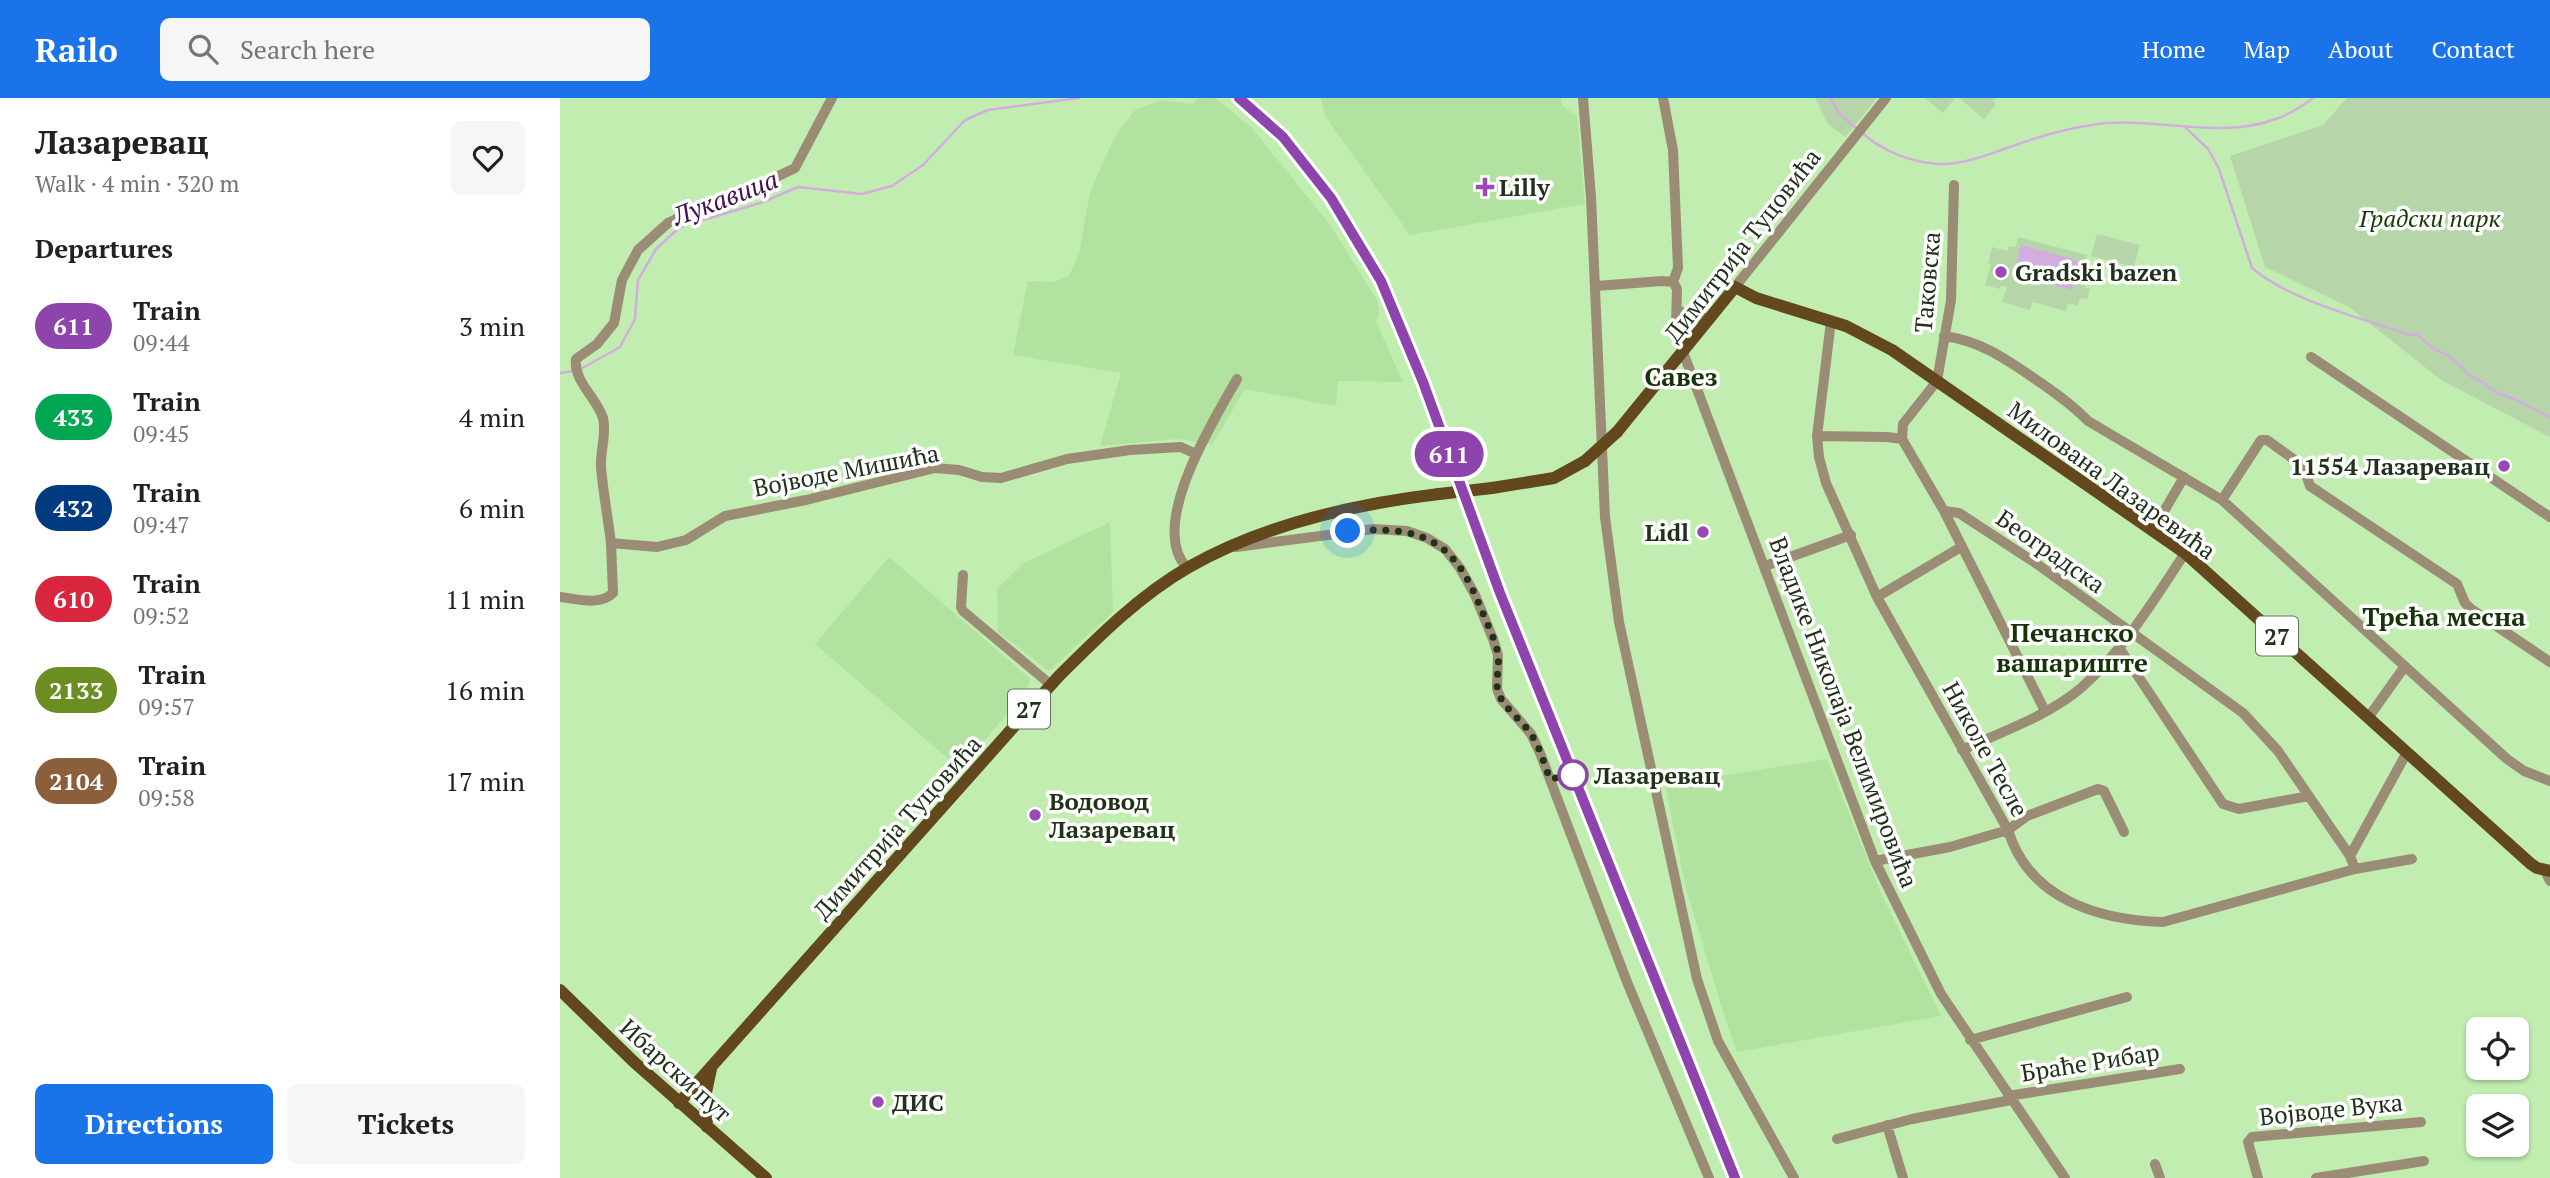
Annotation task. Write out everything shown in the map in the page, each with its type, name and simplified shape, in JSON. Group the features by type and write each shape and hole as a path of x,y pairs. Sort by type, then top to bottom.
{"main road":[{"name":"Димитрија Туцовића","path":"679,1103 1051,685 1107,629 1187,568 1233,547 1337,511 1390,500 1554,478 1585,461 1617,432 1735,287"},
{"name":"Милована Лазаревића","path":"1735,287 1756,298 1831,321 1877,340 2185,553 2406,754 2531,864 2548,874"},
{"name":"Ибарски пут","path":"560,990 679,1103 766,1178"},
{"path":"707,1127 705,1097 712,1064"}],"street":[{"path":"560,597 599,601 607,599 613,593 611,543 601,465 605,424 602,413 584,387 576,366 578,355 597,344 614,323 622,280 638,250 667,223 743,193 795,168 832,98"},
{"path":"1583,98 1605,507 1619,622 1697,979 1718,1041 1794,1178"},
{"name":"Владике Николаја Велимировића","path":"1663,98 1673,163 1678,268 1673,282 1685,330 1684,352 1725,466 1875,861 1941,994 2065,1178"},
{"name":"Димитрија Туцовића","path":"1735,287 1885,98"},
{"name":"Таковска","path":"1937,381 1951,300 1954,185"},
{"path":"1595,286 1673,282"},
{"path":"1679,308 1692,318 1711,318"},
{"name":"Николе Тесле","path":"1831,321 1817,436 1819,457 1833,502 1851,535 1877,597 2008,830 2013,845 2031,871 2054,893 2099,915 2130,921 2163,922 2355,869 2412,859"},
{"path":"1944,336 1978,344 1998,353 2072,405 2088,421 2222,500 2507,759 2524,771 2550,781"},
{"path":"2311,358 2550,517"},
{"path":"1187,568 1177,552 1175,532 1178,505 1196,454 1237,379"},
{"path":"1937,381 1903,424 1902,439 1944,511 2045,711"},
{"path":"1817,436 1902,439"},
{"path":"2222,500 2254,449 2261,440 2267,440 2303,466 2310,486 2458,584 2465,603 2471,609 2550,662"},
{"name":"Војводе Мишића","path":"611,543 657,547 686,540 725,516 806,500 935,468 1001,478 1067,459 1130,450 1181,447 1196,454"},
{"path":"2153,530 2184,477"},
{"name":"Београдска","path":"1944,511 1959,513 2037,564 2243,713 2278,751 2350,856 2355,869"},
{"path":"1950,523 1952,517 1959,513"},
{"path":"1233,547 1348,531 1407,531 1427,538 1445,549 1460,568 1475,595 1493,639 1498,655 1497,689 1501,699 1531,734 1540,753 1627,982 1709,1178"},
{"path":"1765,566 1851,535"},
{"path":"1877,597 1961,547"},
{"path":"1962,750 2045,711 2079,690 2120,649 2185,553"},
{"path":"963,575 961,607 964,611 1051,685"},
{"path":"2120,649 2219,799 2228,807 2239,809 2309,796"},
{"path":"2368,718 2405,666"},
{"path":"2350,856 2406,754"},
{"path":"1875,861 1950,847 2008,830 2027,816 2098,789 2104,791 2124,832"},
{"path":"1970,1040 2127,997"},
{"name":"Браће Рибар","path":"1838,1139 1887,1125 2009,1098 2180,1069"},
{"name":"Војводе Вука","path":"2258,1178 2248,1142 2252,1137 2421,1122"},
{"path":"1887,1125 1903,1178"},
{"path":"2316,1178 2424,1161"},
{"path":"2155,1164 2160,1178"}],"shaded area":[{"path":"1199,98 1215,98 1252,128 1330,225 1377,300 1379,313 1376,322 1403,382 1338,381 1336,406 1245,389 1212,445 1178,439 1100,446 1121,373 1013,355 1028,281 1054,282 1069,276 1079,254 1090,192 1114,138 1135,110 1161,100 1192,104"},
{"path":"1321,98 1561,98 1562,105 1577,117 1585,204 1410,235 1325,116"},
{"path":"2021,245 2080,261 2072,290 2014,274"},
{"path":"1110,522 1113,612 1049,671 998,632 997,589 1024,563"},
{"path":"889,557 1030,679 1026,692 960,769 815,644"},
{"path":"1827,759 1881,893 1941,1016 1737,1052 1686,889 1665,785"}],"green space":[{"path":"1815,98 1877,98 1845,137 1828,124"},
{"path":"1925,98 1955,98 1943,113"},
{"path":"1959,98 1996,98 1993,101 1996,104 1984,119"},
{"name":"Градски парк","path":"2347,98 2550,98 2550,437 2441,380 2349,307 2265,267 2230,156 2323,125"},
{"name":"Gradski bazen","path":"2097,234 2140,245 2134,267 2091,256"},
{"name":"Gradski bazen","path":"2018,237 2087,255 2084,266 2090,268 2084,287 2090,289 2087,299 2080,298 2078,306 2068,303 2066,311 2033,302 2030,310 2002,302 2007,287 2001,286 2000,289 1985,285 1991,265 1988,264 1992,247 2007,251 2009,246 2016,247"}],"waterway":[{"name":"Лукавица","path":"579,370 620,347 635,319 638,280 656,249 680,227 763,202 798,187 862,194 892,186 923,165 965,120 988,110 1079,98"},
{"name":"Лукавица","path":"1830,98 1839,113 1856,128"},
{"name":"Лукавица","path":"1861,132 1878,145 1907,158 1948,164 1975,159 2030,140 2092,125 2138,123 2208,128 2254,125 2286,115 2313,98"},
{"path":"2184,126 2208,149 2219,169 2252,268 2268,280 2306,299 2410,335 2417,334 2431,347 2449,356 2467,374 2497,393 2550,417"},
{"name":"Лукавица","path":"560,373 573,371"}],"railway":[{"path":"1239,98 1283,137 1331,198 1381,281 1423,382 1500,593 1735,1178"}],"train":[{"name":"611","path":"1239,98 1283,137 1331,198 1381,281 1423,382 1500,593 1735,1178"}],"place":[{"name":"Lilly","path":"1485,187"},
{"name":"Gradski bazen","path":"2001,272"},
{"name":"11554 Лазаревац","path":"2504,466"},
{"name":"Lidl","path":"1703,532"},
{"name":"Лазаревац","path":"1573,775"},
{"name":"Водовод Лазаревац","path":"1035,815"},
{"name":"ДИС","path":"878,1102"}],"district":[{"name":"Савез","path":"1681,376"},
{"name":"Трећа месна","path":"2444,616"},
{"name":"Печанско вашариште","path":"2072,647"}],"route":[{"path":"1348,531 1407,531 1427,538 1445,549 1460,568 1475,595 1493,639 1498,655 1497,689 1501,699 1531,734 1550,779 1573,775"}]}
